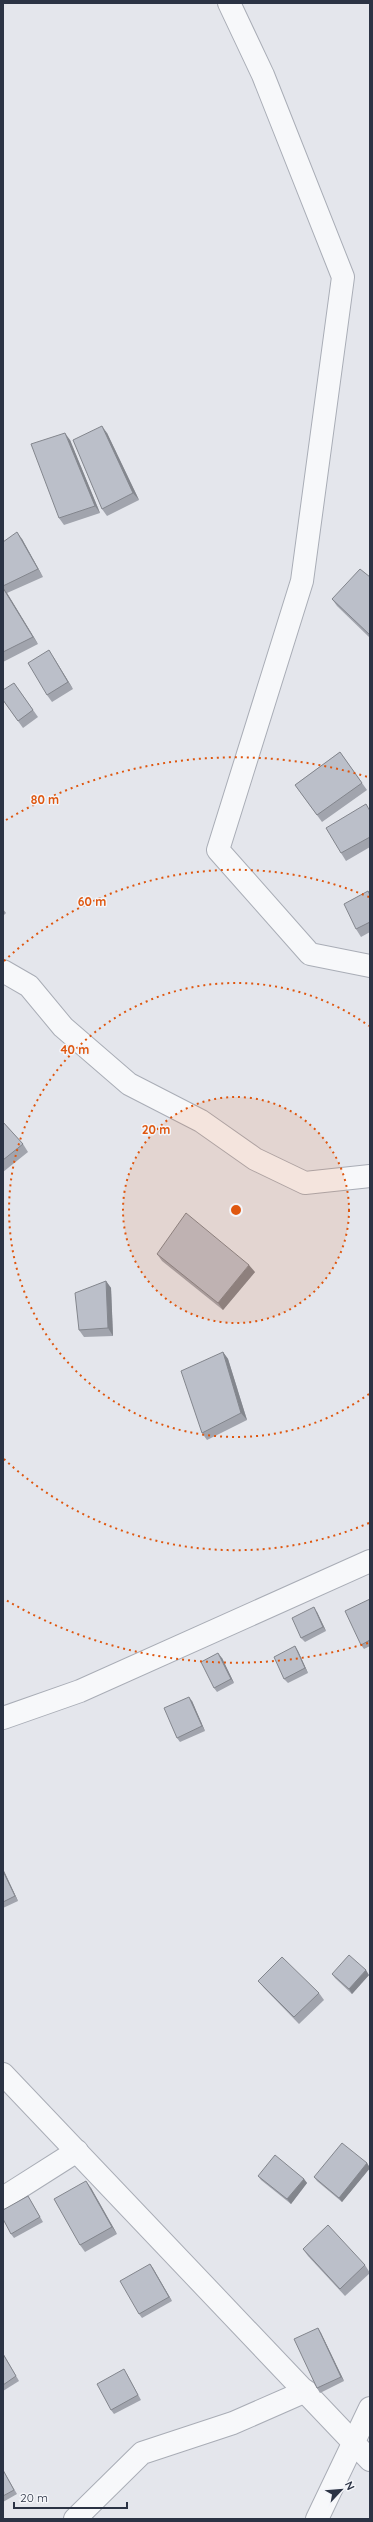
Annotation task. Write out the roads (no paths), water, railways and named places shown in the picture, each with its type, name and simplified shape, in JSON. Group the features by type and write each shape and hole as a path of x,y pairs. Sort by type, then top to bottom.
{"street":[{"path":"229,3 263,75 343,277 302,581 218,850 310,954 370,966"},
{"path":"3,971 29,986 63,1027 129,1084 201,1121 255,1159 305,1183 370,1176"},
{"path":"3,1718 80,1691 370,1561"},
{"path":"3,2074 370,2460"},
{"path":"3,2198 77,2151"},
{"path":"75,2519 142,2453 233,2423 306,2391"},
{"path":"317,2519 370,2408"}]}
